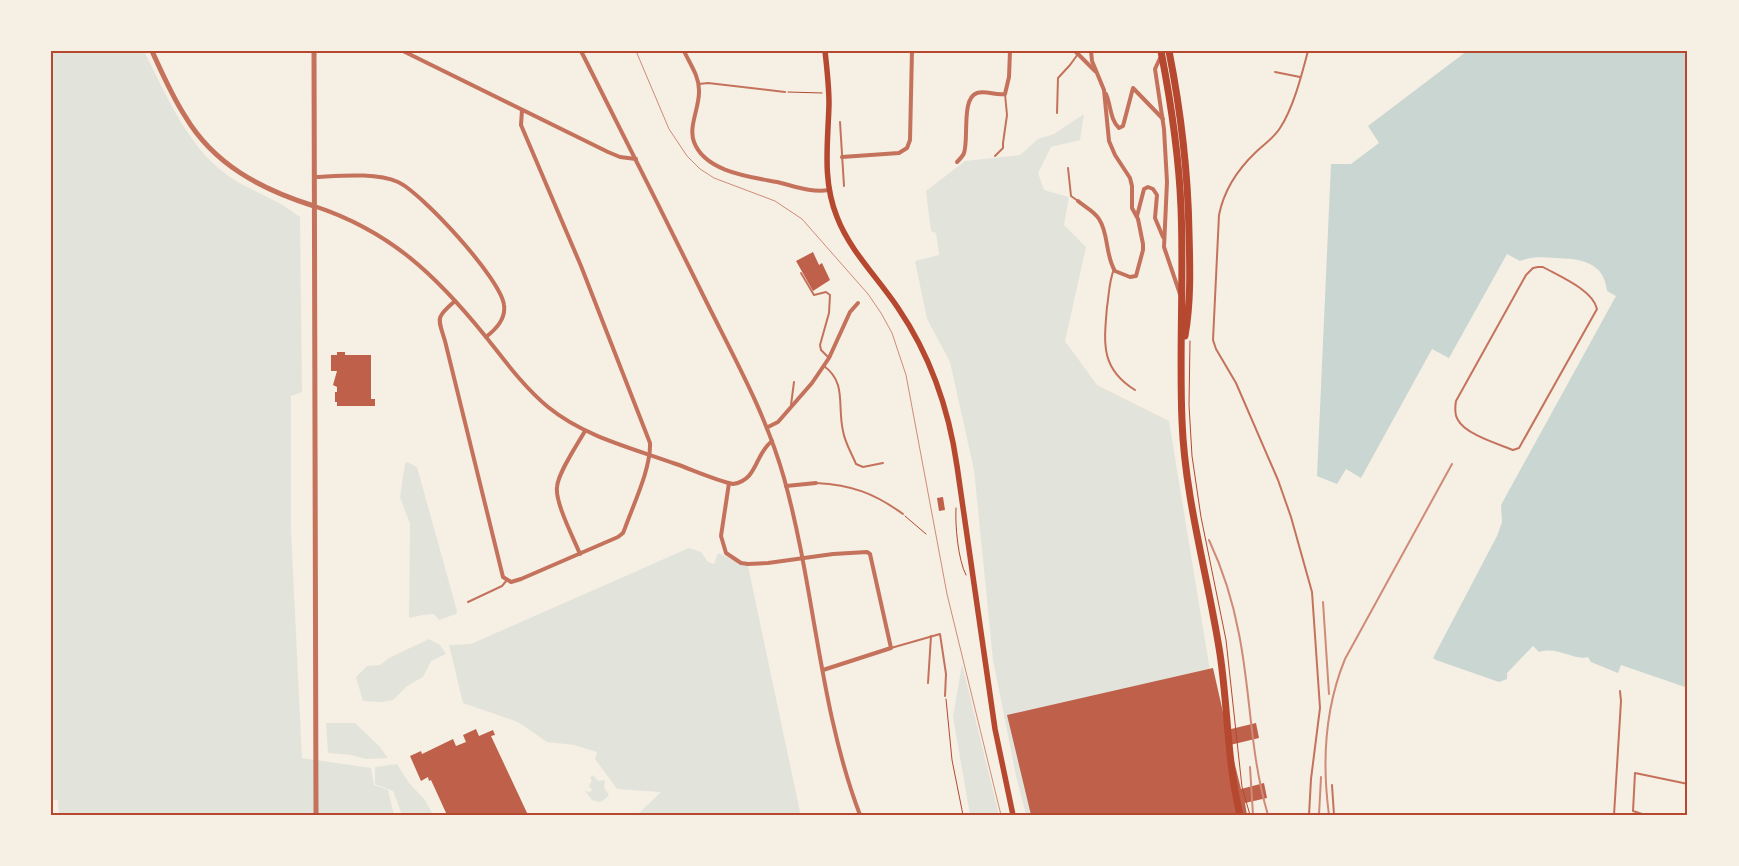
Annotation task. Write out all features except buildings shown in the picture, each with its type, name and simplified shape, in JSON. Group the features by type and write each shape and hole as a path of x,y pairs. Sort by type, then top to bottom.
{"highway":[{"path":"1169,51 1182,131 1189,207 1190,301 1182,351"},
{"path":"1161,53 1170,95 1178,162 1182,237 1182,421 1186,469 1220,655 1233,779 1240,815"}],"main road":[{"path":"825,51 828,89 826,158 829,190 834,208 843,231 905,319 924,354 939,390 948,422 956,456 997,743 1014,815"}],"street":[{"path":"152,51 185,116 197,134 219,158 240,174 263,187 357,223 391,242 425,269 455,301 537,397 560,416 585,431 736,484 748,478 764,448 772,441"},
{"path":"314,51 316,815"},
{"path":"403,51 608,152 620,157 636,159"},
{"path":"581,51 768,428 797,525 838,746 850,789 860,815"},
{"path":"684,51 699,84 700,92 693,130 693,137 697,148 711,161 726,170 814,191 829,190"},
{"path":"842,157 892,154 904,151 907,148 910,140 912,51"},
{"path":"957,162 963,156 967,112 972,96 982,92 1005,94 1009,76 1010,51"},
{"path":"1091,51 1092,61 1109,100 1116,127 1123,126 1132,88 1163,119"},
{"path":"1076,52 1097,73"},
{"path":"1161,53 1155,69 1163,119 1167,182 1165,252 1181,298"},
{"path":"1078,201 1100,220 1114,269 1120,275 1130,278 1136,276 1143,250 1137,216 1132,208 1133,193 1130,178 1109,142 1104,90"},
{"path":"455,301 443,312 439,322 502,574 511,582 521,579 618,537 623,533 650,455 650,443 600,313 521,125 522,110"},
{"path":"314,177 374,177 390,179 407,188 432,210 474,256 502,297 504,306 502,320 486,337"},
{"path":"1137,216 1143,191 1146,188 1153,189 1157,195 1156,218 1164,239"},
{"path":"768,428 778,422 791,408 824,366 850,312 858,303"},
{"path":"580,554 562,509 556,488 585,431"},
{"path":"729,483 721,531 722,545 726,553 741,563 802,559 848,553 868,552 870,554 891,648 823,670"},
{"path":"786,486 816,483"}],"lane":[{"path":"1308,51 1281,127 1242,167 1223,198 1219,215 1214,340 1216,349 1236,383 1277,477 1291,517 1312,592 1320,708 1309,815"},
{"path":"1057,112 1056,82 1076,52"},
{"path":"1275,72 1300,77"},
{"path":"699,84 708,83 785,92"},
{"path":"995,156 1003,148 1007,114 1005,94"},
{"path":"840,122 844,186"},
{"path":"1068,168 1071,196 1078,201"},
{"path":"1543,267 1586,292 1597,305 1597,311 1519,448 1513,450 1473,433 1462,426 1458,420 1455,414 1456,401 1526,275 1533,268 1543,267"},
{"path":"1114,269 1110,280 1104,339 1105,352 1114,370 1135,390"},
{"path":"801,273 814,295 828,292 830,295 829,313 820,345 821,350 829,358"},
{"path":"824,366 838,381 842,428 846,443 856,464 863,467 882,463"},
{"path":"791,408 794,382"},
{"path":"816,483 843,485 861,490 903,514"},
{"path":"468,602 502,586 507,580"},
{"path":"891,648 940,634 946,674 945,696"},
{"path":"928,683 931,636"},
{"path":"1614,815 1620,692"},
{"path":"1645,815 1633,811 1636,773 1688,784"},
{"path":"1332,785 1334,815"}],"path":[{"path":"785,92 822,93"},
{"path":"1191,337 1189,405 1192,456 1226,640 1242,787 1250,815"},
{"path":"956,507 956,524 962,563 964,572 974,589"},
{"path":"903,514 926,534"},
{"path":"945,696 952,760 963,815"}],"shaded area":[{"path":"51,51 144,51 179,118 200,149 213,163 232,179 300,217 302,392 291,396 291,530 302,758 371,768 374,785 388,790 394,815 59,815 58,800 51,800"},
{"path":"1467,51 1688,51 1688,688 1621,665 1618,673 1591,662 1588,657 1582,658 1553,651 1539,652 1533,646 1507,673 1507,679 1499,682 1433,658 1497,536 1502,522 1501,505 1616,296 1607,291 1601,273 1589,264 1574,259 1547,257 1520,261 1507,254 1449,358 1432,349 1361,478 1346,469 1337,484 1317,476 1331,164 1351,164 1379,143 1368,126"},
{"path":"1084,114 1080,140 1051,147 1038,173 1044,190 1069,197 1064,225 1086,247 1065,341 1097,385 1169,421 1212,683 1227,815 1026,815 1016,776 993,660 974,470 950,362 927,319 915,261 939,255 936,233 931,231 926,191 965,161 1020,155 1038,139 1054,134"},
{"path":"407,462 417,467 457,611 456,614 439,620 434,614 409,618 410,524 400,497 405,464"},
{"path":"689,548 701,552 708,562 714,564 718,553 748,566 800,812 794,815 637,815 661,792 617,789 595,759 597,752 574,745 547,742 518,722 463,703 449,645 471,644"},
{"path":"429,639 440,645 446,654 431,661 423,677 407,686 393,700 381,702 363,701 356,677 367,666 380,665 389,658"},
{"path":"962,664 999,815 970,815 953,717"},
{"path":"326,723 355,723 379,746 388,758 366,759 351,755 328,753"},
{"path":"397,764 409,783 425,800 433,815 402,815 393,791 375,784 375,767"},
{"path":"593,775 598,781 605,780 604,787 609,795 599,802 592,800 585,791 590,792 592,790 589,786 592,780 590,778"}],"tram line":[{"path":"636,51 669,129 687,156 700,169 714,178 775,201 802,219 868,294 892,333 906,375 947,594 1001,815"}],"railway":[{"path":"1329,815 1326,776 1327,736 1329,716 1338,678 1345,659 1452,464"},
{"path":"1209,540 1223,574 1237,622 1254,747 1268,815"},
{"path":"1323,602 1329,694"},
{"path":"1250,767 1253,815"},
{"path":"1319,815 1321,777"}]}
